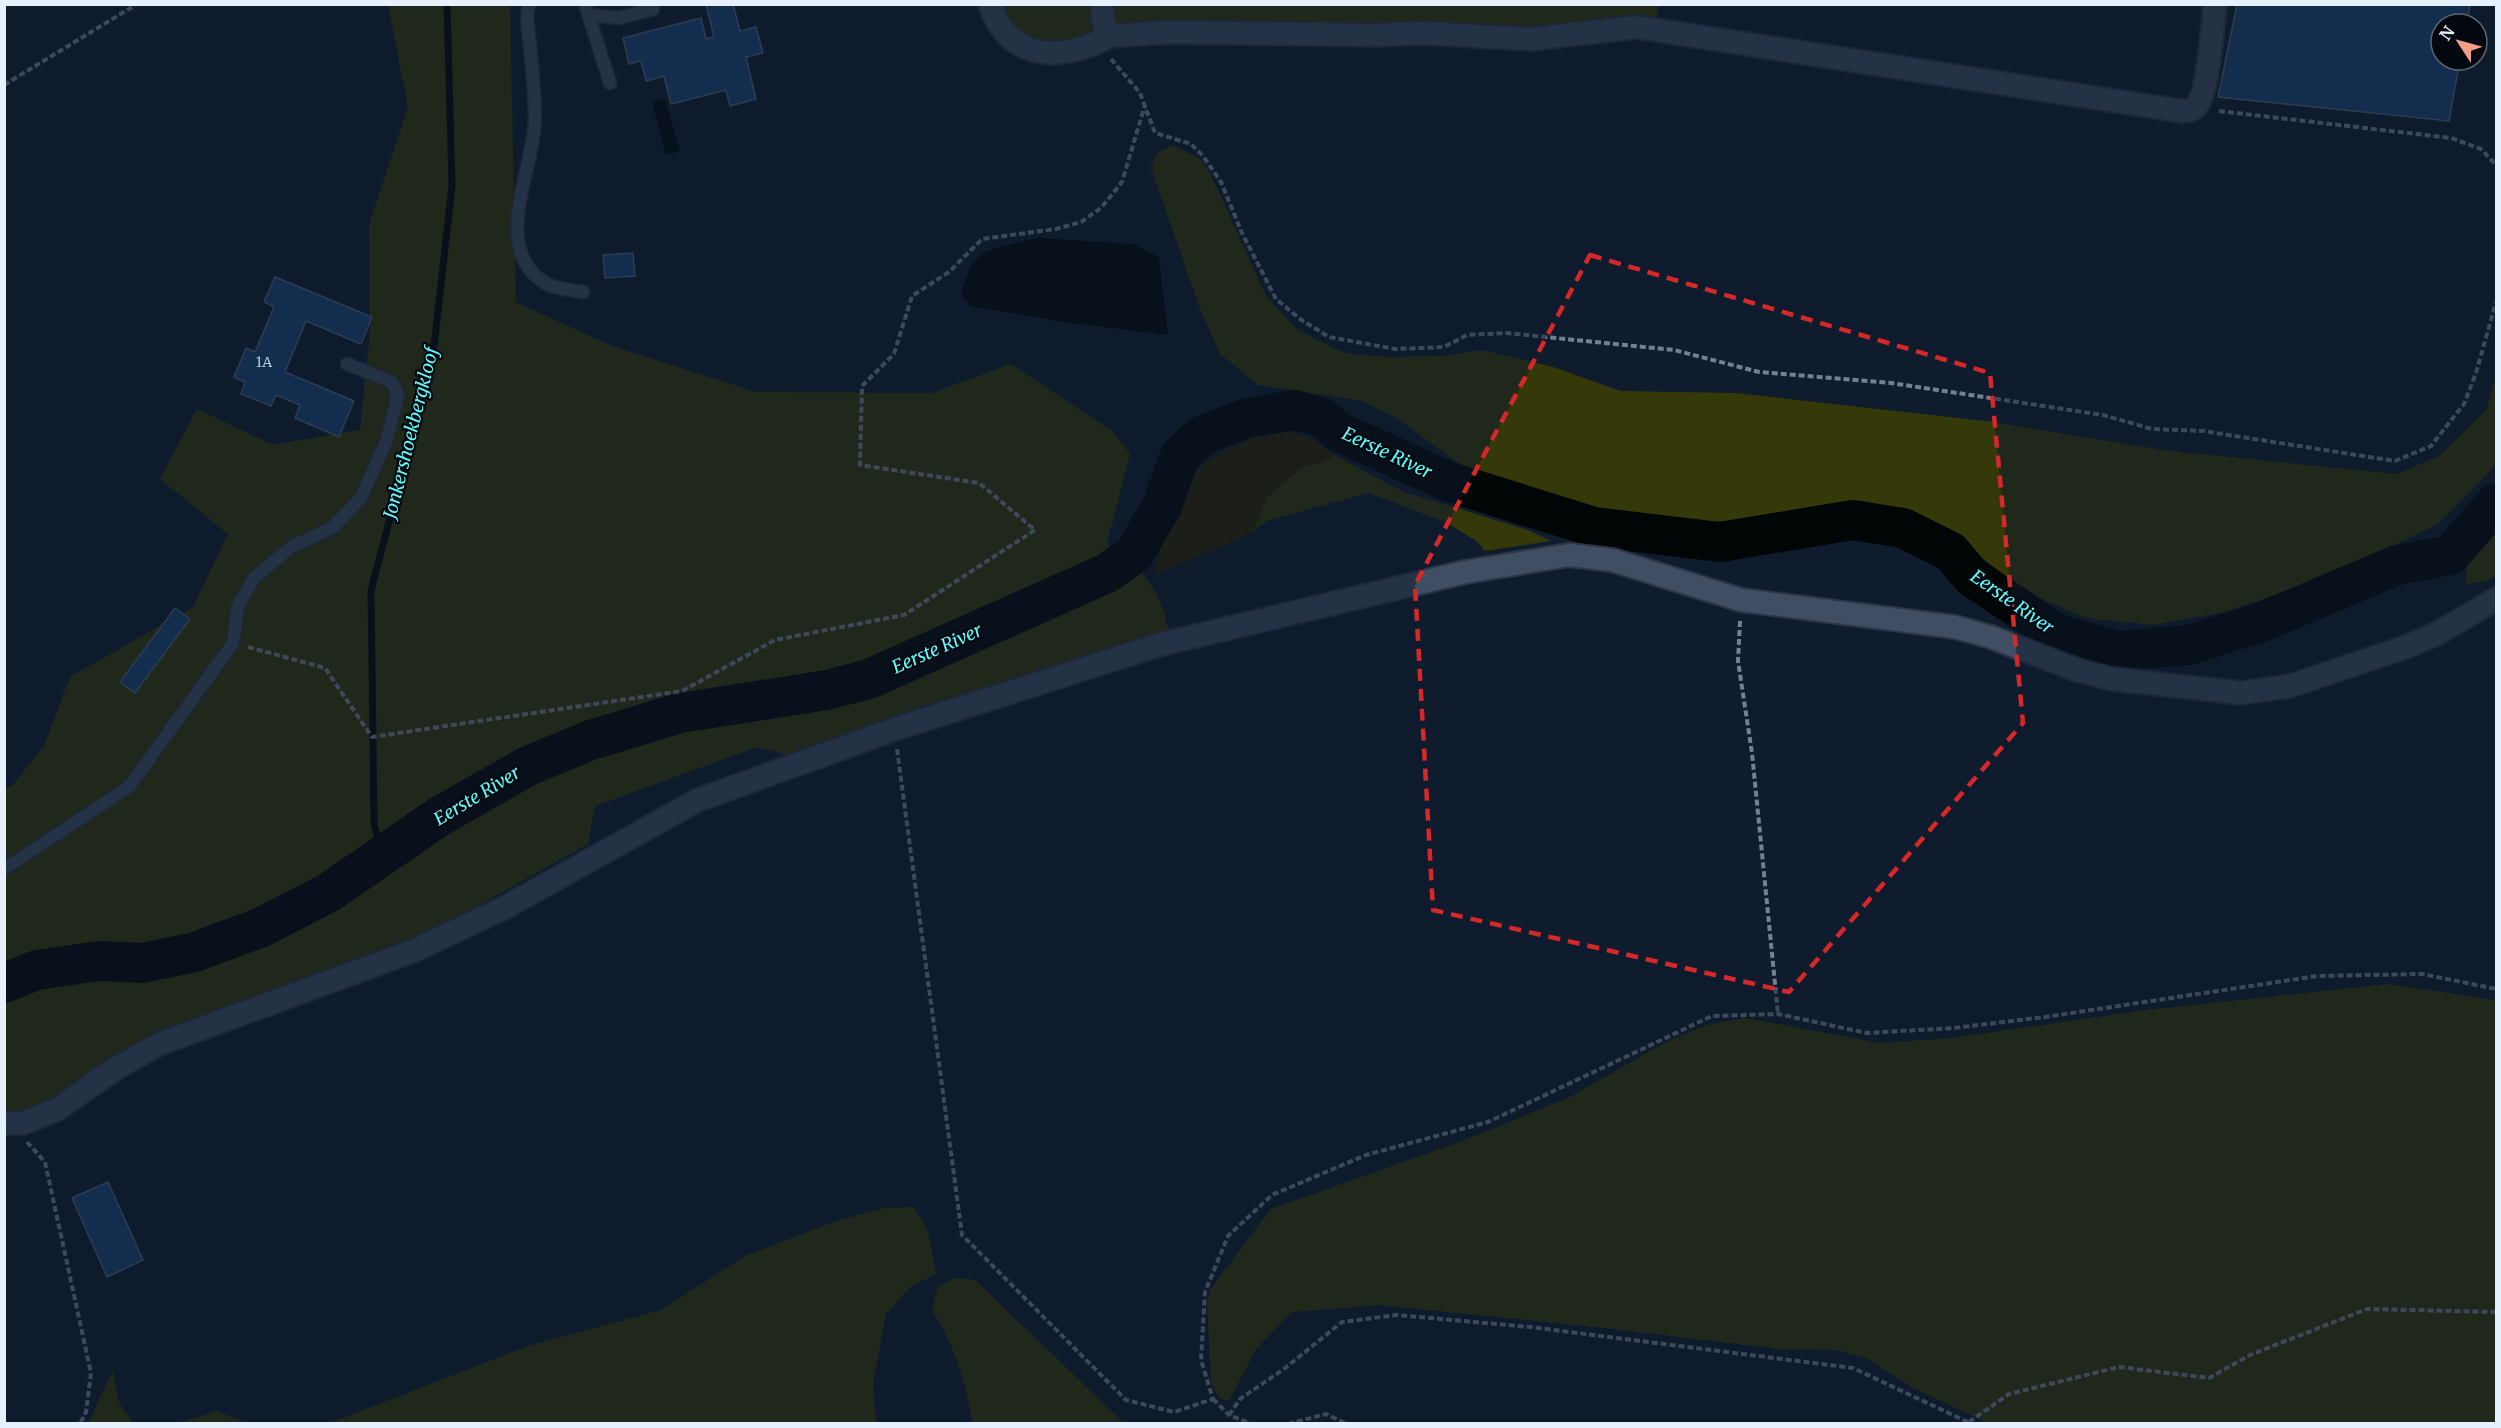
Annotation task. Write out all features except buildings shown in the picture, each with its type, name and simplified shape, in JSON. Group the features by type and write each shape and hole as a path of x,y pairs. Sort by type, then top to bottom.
{"street":[{"path":"990,4 1005,33 1023,46 1039,53 1064,54 1101,41 1170,32 1375,35 1422,33 1530,39 1636,27 2181,111 2191,111 2200,101 2215,4"},
{"path":"1101,41 1102,4"},
{"path":"8,1123 23,1123 56,1110 115,1069 159,1044 267,1006 423,946 506,907 698,800 895,729 1162,644 1466,572 1569,555 1612,560 1741,600 1935,622 1991,637 2077,670 2112,679 2241,693 2290,686 2406,647 2438,633 2496,599"}],"lane":[{"path":"529,4 527,17 535,118 531,156 521,189 517,218 518,244 528,268 548,285 583,292"},
{"path":"587,10 620,18 653,9"},
{"path":"587,10 610,84"},
{"path":"4,868 129,787 233,643 238,606 254,578 291,547 332,528 361,498 386,442 398,395 392,382 347,364"}],"path":[{"path":"4,85 137,4"},
{"path":"1101,41 1146,104 1155,133 1191,144 1221,183 1242,233 1276,299 1300,319 1329,338 1395,349 1444,347 1467,335 1506,333 1674,350 1760,372 1891,383 2103,415 2152,429 2203,431 2394,461 2430,446 2463,404 2476,373 2496,302"},
{"path":"2200,101 2226,113 2451,138 2481,149 2496,165"},
{"path":"233,643 325,668 372,737 682,691 775,640 904,615 1035,530 980,483 860,465 862,386 894,354 912,296 949,272 982,239 1056,230 1081,222 1101,208 1122,182 1146,104"},
{"path":"1741,600 1738,661 1752,753 1778,1014"},
{"path":"895,729 962,1235 1126,1400 1174,1412 1213,1399"},
{"path":"1252,1424 1229,1415 1213,1399 1201,1360 1205,1292 1228,1236 1272,1195 1366,1155 1488,1122 1712,1016 1778,1014 1867,1033 1954,1028 2045,1017 2317,976 2422,974 2496,989"},
{"path":"8,1123 45,1162 91,1373 86,1412 80,1424"},
{"path":"1229,1415 1240,1399 1284,1369 1342,1322 1397,1315 1530,1327 1853,1368 1970,1423 2009,1394 2119,1366 2209,1378 2250,1355 2367,1309 2496,1312"},
{"path":"1288,1424 1326,1414 1347,1424"}],"highlighted area":[{"path":"1590,255 1990,373 2023,723 1789,992 1433,910 1415,585"}],"green space":[{"path":"388,5 510,5 516,302 612,346 756,392 932,393 1011,364 1112,431 1130,454 1107,543 1148,580 1160,601 1169,632 917,708 802,759 757,747 595,806 588,844 408,945 182,1023 32,1109 9,1117 4,1116 4,789 12,786 44,746 70,677 193,607 228,534 160,479 197,409 273,445 360,430 370,333 369,224 408,107"},
{"path":"997,5 1094,5 1093,37 1085,41 1026,42"},
{"path":"1107,5 1659,5 1654,25 1559,32 1115,29"},
{"path":"1172,145 1199,158 1209,171 1266,296 1298,330 1344,353 1385,357 1442,356 1482,350 1553,367 1621,391 1736,393 1994,422 2170,451 2397,474 2439,456 2486,410 2496,376 2496,460 2492,469 2438,524 2380,552 2284,592 2220,613 2154,625 2086,618 2044,600 2011,580 1946,531 1907,510 1858,504 1823,507 1746,521 1691,522 1622,516 1535,497 1464,467 1395,417 1362,401 1258,385 1220,354 1200,309 1151,168 1156,154"},
{"path":"1334,455 1404,492 1528,530 1551,541 1485,551 1478,542 1447,523 1369,493 1269,520 1253,531 1267,497 1304,465 1323,462"},
{"path":"2496,522 2496,575 2487,581 2466,584 2467,567"},
{"path":"2388,984 2496,1000 2496,1423 1988,1423 1913,1388 1868,1359 1837,1350 1781,1349 1378,1305 1292,1312 1256,1349 1229,1401 1220,1399 1211,1383 1207,1303 1210,1290 1271,1209 1465,1140 1570,1097 1666,1042 1707,1025 1745,1018 1880,1043 1952,1038 2146,1010"},
{"path":"914,1207 928,1231 936,1274 910,1287 886,1314 873,1383 876,1423 330,1423 528,1346 661,1310 745,1256 836,1221 884,1208"},
{"path":"955,1278 975,1280 1124,1423 972,1423 967,1394 953,1350 932,1311 938,1286"},
{"path":"113,1370 119,1403 133,1423 88,1423"},
{"path":"217,1411 246,1423 178,1423"}],"sand":[{"path":"1293,432 1312,439 1334,455 1323,462 1304,466 1267,497 1253,531 1154,575 1166,527 1175,503 1180,492 1197,471 1221,453 1249,440"}],"shaded area":[{"path":"665,99 680,151 666,155 652,103"},
{"path":"1039,238 1133,244 1159,257 1168,335 1063,322 970,306 961,293 966,276 980,256 998,247"}],"waterway":[{"name":"Jonkershoekbergkloof","path":"381,859 374,821 371,590 433,356 452,186 447,4"},
{"name":"Eerste River","path":"4,983 37,970 99,961 143,963 195,952 262,927 328,893 440,816 528,766 591,740 680,713 827,690 869,679 1107,573 1134,554 1162,506 1180,456 1201,436 1247,418 1294,410 1321,417 1339,432 1447,481 1594,527 1720,542 1853,520 1903,528 1951,552 1972,577 2057,634 2119,651 2189,645 2262,622 2397,565 2450,555 2496,503"}]}
